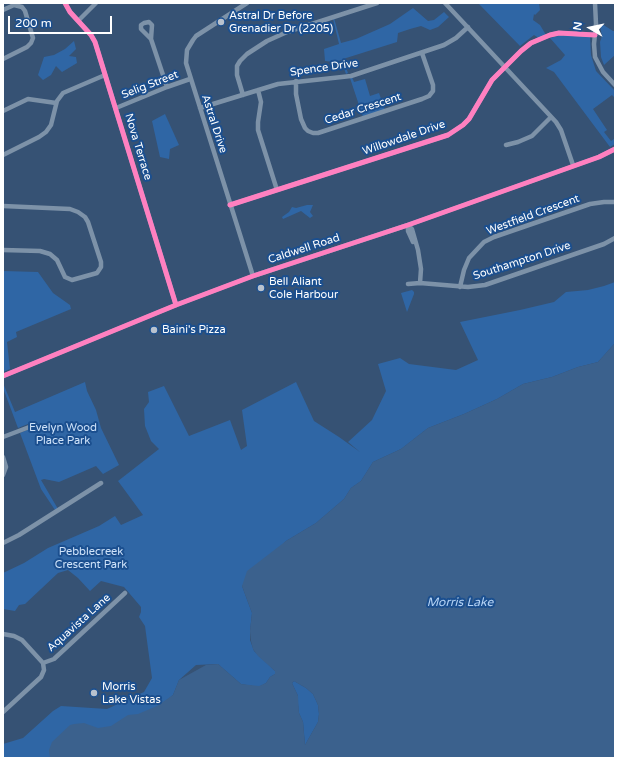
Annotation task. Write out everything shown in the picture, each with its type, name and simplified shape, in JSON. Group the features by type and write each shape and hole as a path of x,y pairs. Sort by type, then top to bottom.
{"street":[{"name":"Nova Terrace","path":"64,3 94,39 176,305"},
{"path":"79,20 96,3"},
{"name":"Astral Drive","path":"246,3 196,36 187,50 186,63 253,276"},
{"path":"243,95 237,75 237,66 247,54 267,41 287,32 377,3"},
{"path":"445,3 551,117 560,129 573,165"},
{"path":"594,3 596,13 594,44 596,61 603,72 615,85"},
{"path":"3,10 14,5 22,7 25,11 33,38 29,45 3,59"},
{"name":"Spence Drive","path":"200,108 278,84 351,76 448,43 468,27"},
{"name":"Willowdale Drive","path":"230,205 452,133 469,119 492,80 526,47 550,34 567,32 595,35"},
{"path":"151,39 167,87"},
{"name":"Cedar Crescent","path":"296,82 296,94 301,119 307,130 312,133 317,133 429,96 433,91 433,86 422,53"},
{"path":"3,156 46,132 51,125 56,103 65,91 105,75"},
{"name":"Selig Street","path":"116,108 190,79"},
{"path":"258,90 261,102 258,130 277,190"},
{"path":"3,111 27,99 56,103"},
{"path":"506,145 532,136 551,117"},
{"name":"Caldwell Road","path":"3,376 176,305 253,276 408,225 598,157 615,149"},
{"name":"Westfield Crescent","path":"460,287 464,270 469,258 484,242 494,237 590,204 615,202"},
{"path":"3,206 70,209 83,215 88,222 101,265 97,273 72,280 65,277 57,260 50,254 40,251 3,250"},
{"path":"408,225 408,231 418,252 421,268 420,283"},
{"name":"Southampton Drive","path":"408,284 420,283 460,287 485,285 604,244 615,238"},
{"path":"3,437 32,426"},
{"path":"3,457 6,468 3,475"},
{"path":"3,543 19,535 101,483"},
{"name":"Aquavista Lane","path":"43,663 54,659 125,593"},
{"path":"3,634 14,636 22,640 43,663 44,670 41,677 3,712"}],"green space":[{"path":"478,3 539,3 540,10 535,15 534,14 533,20 540,25 546,35 540,39 534,35 520,46"},
{"path":"413,8 428,21 434,20 444,12 449,17 438,27 430,30 421,26 398,33 397,42 343,59 348,73 346,74 341,60 334,62 325,61 324,49 339,44 334,18 341,43 356,39 390,24"},
{"path":"602,24 615,31 615,55 604,65 601,57 600,42 602,36 600,26"},
{"path":"562,35 590,36 591,55 596,71 615,91 615,98 612,95 593,109 607,130 604,132 611,141 614,139 615,141 615,144 610,147 554,72 546,68 561,60 565,55 550,38"},
{"path":"74,41 76,49 69,56 76,57 77,63 62,72 56,66 51,75 43,80 38,75 44,57 54,55 65,49"},
{"path":"352,77 354,82 365,79 370,96 379,93 385,110 363,117 350,78"},
{"path":"165,114 179,145 170,149 169,159 160,157 152,121"},
{"path":"313,205 310,212 313,216 310,218 301,211 283,219 282,217 289,212 292,207 296,208"},
{"path":"3,271 38,272 53,293 70,305 71,309 16,332 17,337 7,342 10,369 3,372"},
{"name":"Pebblecreek Crescent Park","path":"615,282 615,343 598,362 578,367 552,377 523,384 497,399 428,428 401,449 373,462 361,481 351,488 344,499 316,523 286,541 242,586 252,613 250,640 254,651 275,671 275,674 270,677 266,683 259,687 241,684 218,664 196,665 179,680 173,695 158,707 56,758 3,758 3,744 23,738 53,711 61,706 107,709 144,692 152,678 145,626 139,617 141,607 124,587 101,581 90,591 68,570 58,573 25,604 19,605 15,611 3,609 3,573 24,563 48,548 99,526 115,516 121,525 143,515 118,481 159,449 151,441 145,426 144,409 149,402 148,392 164,386 189,436 230,420 241,450 247,446 242,410 296,382 314,421 360,452 348,442 372,420 386,391 378,364 400,358 409,364 456,370 478,360 460,322 554,302 566,292 588,290"},
{"path":"412,290 414,294 407,312 401,293"},
{"name":"Evelyn Wood Place Park","path":"85,382 101,428 119,465 103,474 96,466 59,482 44,479 41,480 58,509 55,510 41,489 20,433 30,429 28,424 18,428 3,388 3,383 15,412"},
{"path":"294,681 313,694 318,705 318,722 305,745 303,722 299,713 298,696 292,683"}],"water":[{"name":"Morris Lake","path":"615,343 615,758 50,758 49,750 52,742 70,725 84,723 98,728 111,726 128,715 138,714 157,706 173,695 179,680 206,665 218,664 241,684 259,686 266,683 270,677 275,674 275,671 258,656 253,649 250,631 252,613 242,586 247,571 286,541 316,523 344,499 351,488 361,481 373,462 401,449 428,428 497,399 523,384 552,377 578,367 598,362","holes":["294,681 313,694 318,705 319,714 318,722 305,745 303,722 299,713 298,696 292,683"]}],"cycle path":[{"path":"65,3 70,12 91,35 95,42 176,305"},
{"path":"230,205 448,135 469,119 492,80 531,43 559,33 595,35"},
{"path":"3,376 176,305 253,276 408,225 599,157 615,149"}],"place":[{"name":"Astral Dr Before Grenadier Dr (2205)","path":"221,22"},
{"name":"Bell Aliant Cole Harbour","path":"261,288"},
{"name":"Baini's Pizza","path":"154,330"},
{"name":"Morris Lake Vistas","path":"94,693"}]}
